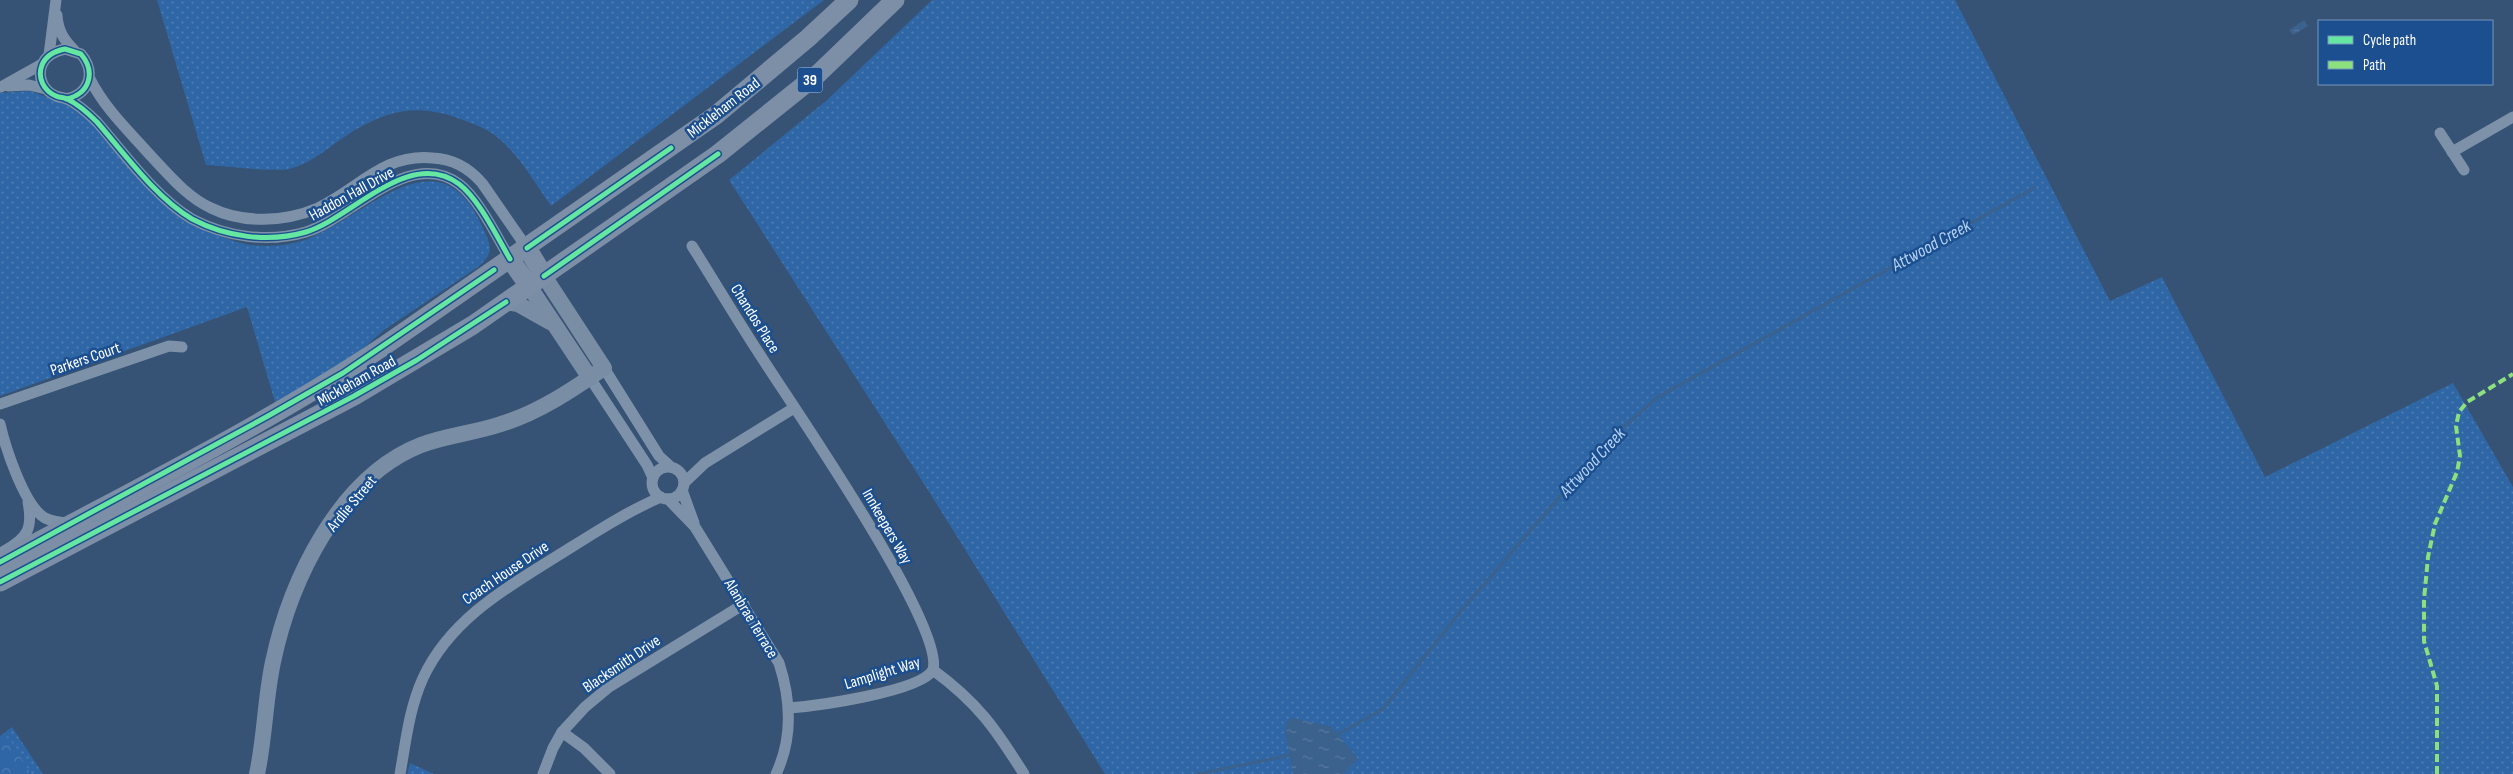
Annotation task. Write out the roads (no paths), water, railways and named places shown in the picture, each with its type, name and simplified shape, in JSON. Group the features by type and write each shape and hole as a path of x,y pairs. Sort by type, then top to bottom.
{"main road":[{"name":"Mickleham Road","path":"0,562 343,373 527,248 716,115 801,44 849,0"},
{"name":"Mickleham Road","path":"0,582 354,396 433,350 537,281 733,143 819,72 896,0"},
{"path":"527,248 537,281"},
{"path":"510,259 537,281"}],"street":[{"path":"1,87 29,85 46,89 58,97 66,98 80,94 90,79 87,61 63,39 58,27 56,0"},
{"path":"46,89 42,81 56,0"},
{"path":"1,87 65,49 74,50"},
{"name":"Haddon Hall Drive","path":"90,79 100,100 172,178 211,208 238,217 266,220 295,216 319,207 391,162 417,156 449,159 474,174 482,183 527,248"},
{"name":"Haddon Hall Drive","path":"66,98 89,114 155,188 178,209 215,230 247,237 278,238 306,232 331,221 399,179 413,174 423,174 442,177 458,184 471,197 510,259"},
{"path":"2452,152 2513,117"},
{"path":"2440,133 2464,170"},
{"name":"Chandos Place","path":"692,246 794,408"},
{"path":"537,281 556,326 647,465 653,483 664,498 676,497 705,463 794,408"},
{"path":"537,281 604,368 659,456 674,469 683,487"},
{"path":"506,302 518,304 556,326"},
{"name":"Parkers Court","path":"0,404 169,346 182,348"},
{"name":"Ardlie Street","path":"257,774 269,686 282,626 301,576 348,502 378,471 406,452 434,440 501,425 521,417 604,368"},
{"name":"Innkeepers Way","path":"794,408 837,470 903,585 934,657 933,670"},
{"path":"0,424 6,449 26,492 44,518 72,523"},
{"path":"653,483 660,469 674,469 705,463"},
{"name":"Coach House Drive","path":"632,509 653,483"},
{"name":"Alanbrae Terrace","path":"683,487 695,527"},
{"path":"0,553 17,542 30,527 31,516 26,492"},
{"name":"Coach House Drive","path":"400,774 413,704 423,678 436,655 468,616 488,600 632,509 664,498"},
{"name":"Alanbrae Terrace","path":"664,498 695,527 779,663 785,682 789,708 786,746 776,774"},
{"name":"Blacksmith Drive","path":"543,774 553,748 562,732 585,708 609,688 744,604"},
{"name":"Lamplight Way","path":"789,708 850,700 885,691 921,680 933,670 974,704 1001,737 1024,774"},
{"path":"562,732 584,748 610,774"}],"water":[{"path":"2304,20 2308,26 2293,35 2289,30"},
{"path":"1293,718 1332,727 1358,759 1343,774 1293,774 1285,730 1288,720"}],"waterway":[{"name":"Attwood Creek","path":"1335,736 1383,709 1460,612 1607,442 1658,397 2034,188"},
{"name":"Attwood Creek","path":"1198,774 1291,755"}]}
